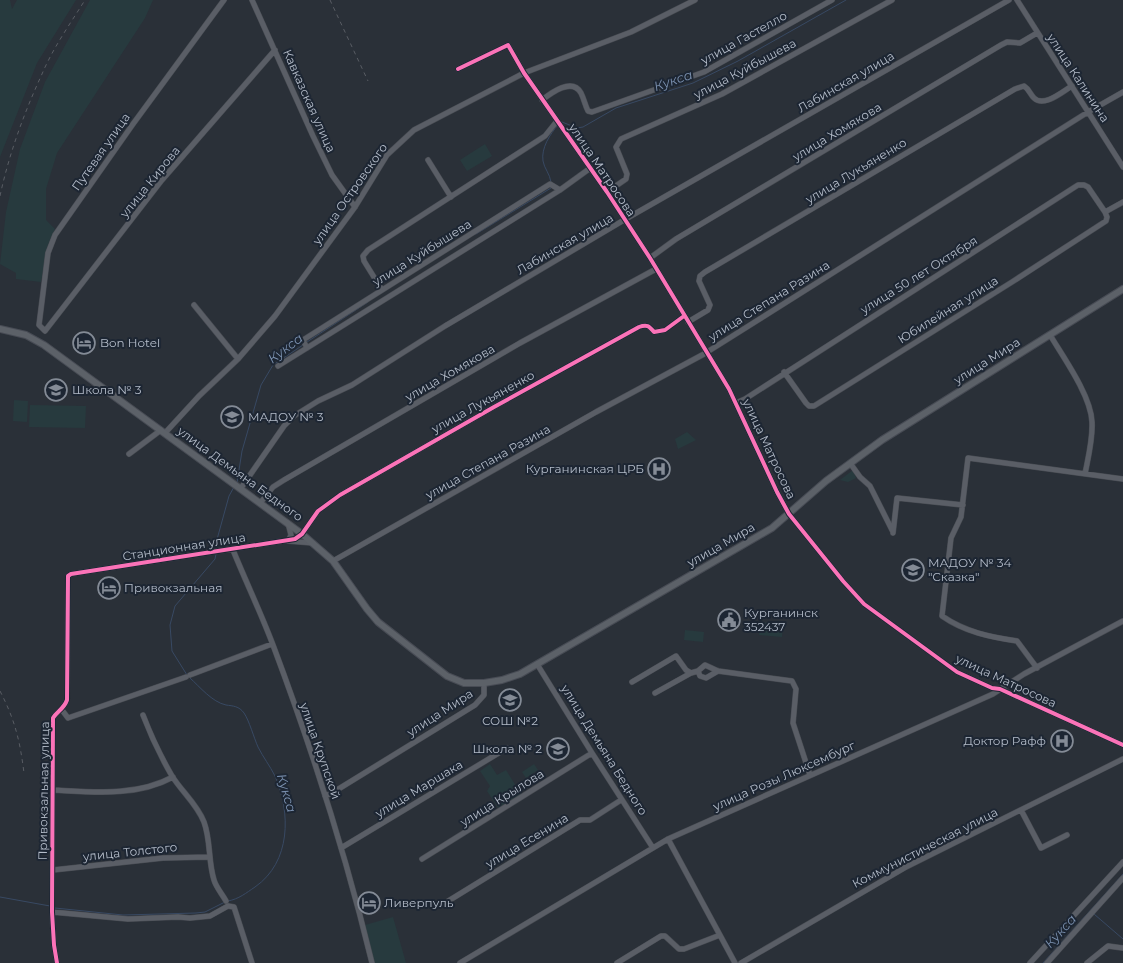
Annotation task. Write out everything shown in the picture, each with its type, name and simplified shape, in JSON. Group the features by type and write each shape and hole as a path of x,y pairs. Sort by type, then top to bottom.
{"main road":[{"name":"улица Мира","path":"484,683 502,680 520,674 772,528 826,481 882,440 1123,289"},
{"name":"улица Демьяна Бедного","path":"0,329 26,335 44,345 261,502 314,543 333,561 367,609 393,635 447,676 464,683 484,683"}],"street":[{"name":"Путевая улица","path":"45,331 39,325 48,253 55,235 133,124 224,0"},
{"name":"Кавказская улица","path":"252,0 332,175 355,207"},
{"name":"улица Островского","path":"129,454 163,431 238,359 275,316 355,207 387,155 414,130 524,73 630,32 695,0"},
{"name":"улица Гастелло","path":"542,100 558,88 570,86 580,92 588,111 592,112 704,72 832,0"},
{"name":"улица Куйбышева","path":"607,192 626,179 627,174 616,147 621,139 722,94 892,0"},
{"name":"Лабинская улица","path":"238,486 284,426 294,416 318,401 352,385 445,326 624,220 1009,0"},
{"name":"улица Калинина","path":"1017,0 1123,167"},
{"name":"улица Хомякова","path":"650,258 676,239 1001,45 1007,42 1020,43 1037,33"},
{"name":"улица Матросова","path":"458,69 508,45 524,73 589,169 607,192 650,258 707,352 736,403 777,492 789,514 843,581 864,604 957,672 992,688 1000,689 1123,745"},
{"name":"улица Кирова","path":"45,331 162,180 275,50"},
{"name":"улица Лукьяненко","path":"688,322 708,310 710,305 699,281 700,276 705,272 1015,88 1024,86 1035,99 1041,101 1048,100 1072,86"},
{"name":"улица Степана Разина","path":"333,561 707,352 1088,112 1123,92"},
{"path":"382,290 364,261 363,256 368,250 545,136 558,123"},
{"path":"428,160 451,197"},
{"name":"улица Куйбышева","path":"278,366 306,345 560,190 589,169"},
{"name":"улица Куйбышева","path":"306,345 303,340 550,184 560,190"},
{"name":"улица 50 лет Октября","path":"736,403 745,399 784,372 1078,185 1088,187 1105,212"},
{"path":"1105,212 1123,202"},
{"name":"Юбилейная улица","path":"784,372 806,403 809,406 814,406 1012,282 1106,221 1107,217 1105,212"},
{"name":"улица Хомякова","path":"261,502 273,487 284,480 520,343 656,268"},
{"path":"194,305 238,359"},
{"name":"улица Лукьяненко","path":"302,534 318,511 340,495 494,407 639,327 644,325 650,327 654,332 660,332 684,316"},
{"path":"1050,335 1077,379 1090,410 1092,423 1085,474"},
{"path":"1037,668 1018,641 978,634 954,624 942,616 952,538 961,517 968,458 1123,479"},
{"path":"850,463 860,477 870,486 893,533 897,498 963,505"},
{"path":"288,523 291,535 288,541"},
{"name":"Станционная улица","path":"68,576 72,574 288,541 296,539 302,534"},
{"name":"Станционная улица","path":"288,541 314,543"},
{"name":"улица Крупской","path":"233,550 272,644 325,796 341,848 372,963"},
{"name":"Привокзальная улица","path":"57,963 54,945 52,909 53,718 55,714 62,710 67,700 68,576"},
{"name":"улица Розы Люксембург","path":"460,963 668,839 993,694 1123,621"},
{"path":"62,710 68,718 188,676 272,644"},
{"path":"632,682 676,656 686,670 691,673"},
{"name":"улица Демьяна Бедного","path":"537,664 621,800 653,848"},
{"path":"655,693 691,673 698,671 705,665 718,671 792,682 796,689 793,723 810,775"},
{"path":"698,671 700,676 706,678 718,671"},
{"name":"улица Мира","path":"325,796 339,789 475,705 484,695 484,683"},
{"path":"143,715 152,737 173,778 197,809 204,822 209,844 209,857 214,881 227,903 234,907 236,911 252,963"},
{"name":"улица Маршака","path":"341,848 507,748"},
{"name":"улица Крылова","path":"422,860 592,753"},
{"name":"Коммунистическая улица","path":"741,963 906,867 1123,759"},
{"path":"53,790 102,793 131,791 149,788 173,778"},
{"name":"улица Есенина","path":"445,903 580,820 590,820 621,800"},
{"path":"1021,810 1041,848 1067,835"},
{"path":"668,839 735,963"},
{"name":"улица Толстого","path":"53,870 163,858 209,857"},
{"path":"1030,963 1123,862"},
{"path":"1047,963 1123,878"},
{"path":"52,909 128,919 190,918 210,916 227,903"},
{"path":"617,963 661,936 665,936 679,949 684,949 720,935"},
{"path":"1087,963 1103,948 1108,946 1123,948"}],"green space":[{"path":"0,0 10,0 12,9 17,0 76,0 37,63 0,157"},
{"path":"90,0 153,0 145,18 57,153 46,189 46,220 55,229 48,245 41,282 16,279 16,273 0,264 6,212 20,149 45,82"},
{"path":"485,144 492,156 467,171 460,160"},
{"path":"14,400 28,401 27,422 13,421"},
{"path":"30,405 86,406 85,428 29,427"},
{"path":"687,432 696,440 678,449 675,439"},
{"path":"853,470 856,478 848,482 840,480"},
{"path":"760,622 783,624 782,637 759,635"},
{"path":"685,630 704,632 703,642 684,640"},
{"path":"490,764 497,775 506,770 521,794 498,808 487,791 490,786 480,771"},
{"path":"534,764 538,770 526,778 522,772"},
{"path":"393,917 406,963 374,963 365,925"}],"waterway":[{"name":"Кукса","path":"560,123 562,122 577,128 583,127 616,108 693,83 738,61 846,0"},
{"name":"Кукса","path":"551,182 544,164 543,151 558,125"},
{"name":"Кукса","path":"476,234 551,188"},
{"name":"Кукса","path":"307,342 368,302"},
{"name":"Кукса","path":"237,483 242,451 261,385 273,365 303,345"},
{"name":"Кукса","path":"217,549 216,543 229,496 234,487"},
{"name":"Кукса","path":"187,675 172,651 170,625 175,606 215,559 216,554"},
{"name":"Кукса","path":"190,678 206,694 216,701 238,708 244,713 250,724 258,747 275,776 284,805 284,836 281,851 276,864 267,877 255,887 245,894 228,901"},
{"name":"Кукса","path":"1043,963 1123,874"},
{"name":"Кукса","path":"0,897 50,906"},
{"name":"Кукса","path":"55,908 123,915 196,913 205,912 225,902"},
{"name":"Кукса","path":"1094,914 1123,939"}],"railway":[{"path":"0,196 12,149 35,89 51,55 85,0"},
{"path":"330,0 368,81"},
{"path":"0,691 10,712 16,731 24,773"}],"cycle path":[{"path":"458,69 508,45 524,73 607,192 650,258 729,389 777,492 789,514 843,581 864,604 957,672 992,688 1000,689 1123,745"},
{"path":"57,963 54,945 52,912 53,718 64,706 67,700 68,576 71,574 295,539 302,534 318,511 340,495 494,407 639,327 648,326 654,332 665,330 684,316"}],"place":[{"name":"Bon Hotel","path":"84,343"},
{"name":"Школа № 3","path":"56,390"},
{"name":"МАДОУ № 3","path":"232,417"},
{"name":"Курганинская ЦРБ","path":"659,469"},
{"name":"МАДОУ № 34 \"Сказка\"","path":"913,570"},
{"name":"Привокзальная","path":"109,588"},
{"name":"Курганинск 352437","path":"729,620"},
{"name":"СОШ №2","path":"510,700"},
{"name":"Доктор Рафф","path":"1062,741"},
{"name":"Школа № 2","path":"558,749"},
{"name":"Ливерпуль","path":"369,903"}]}
